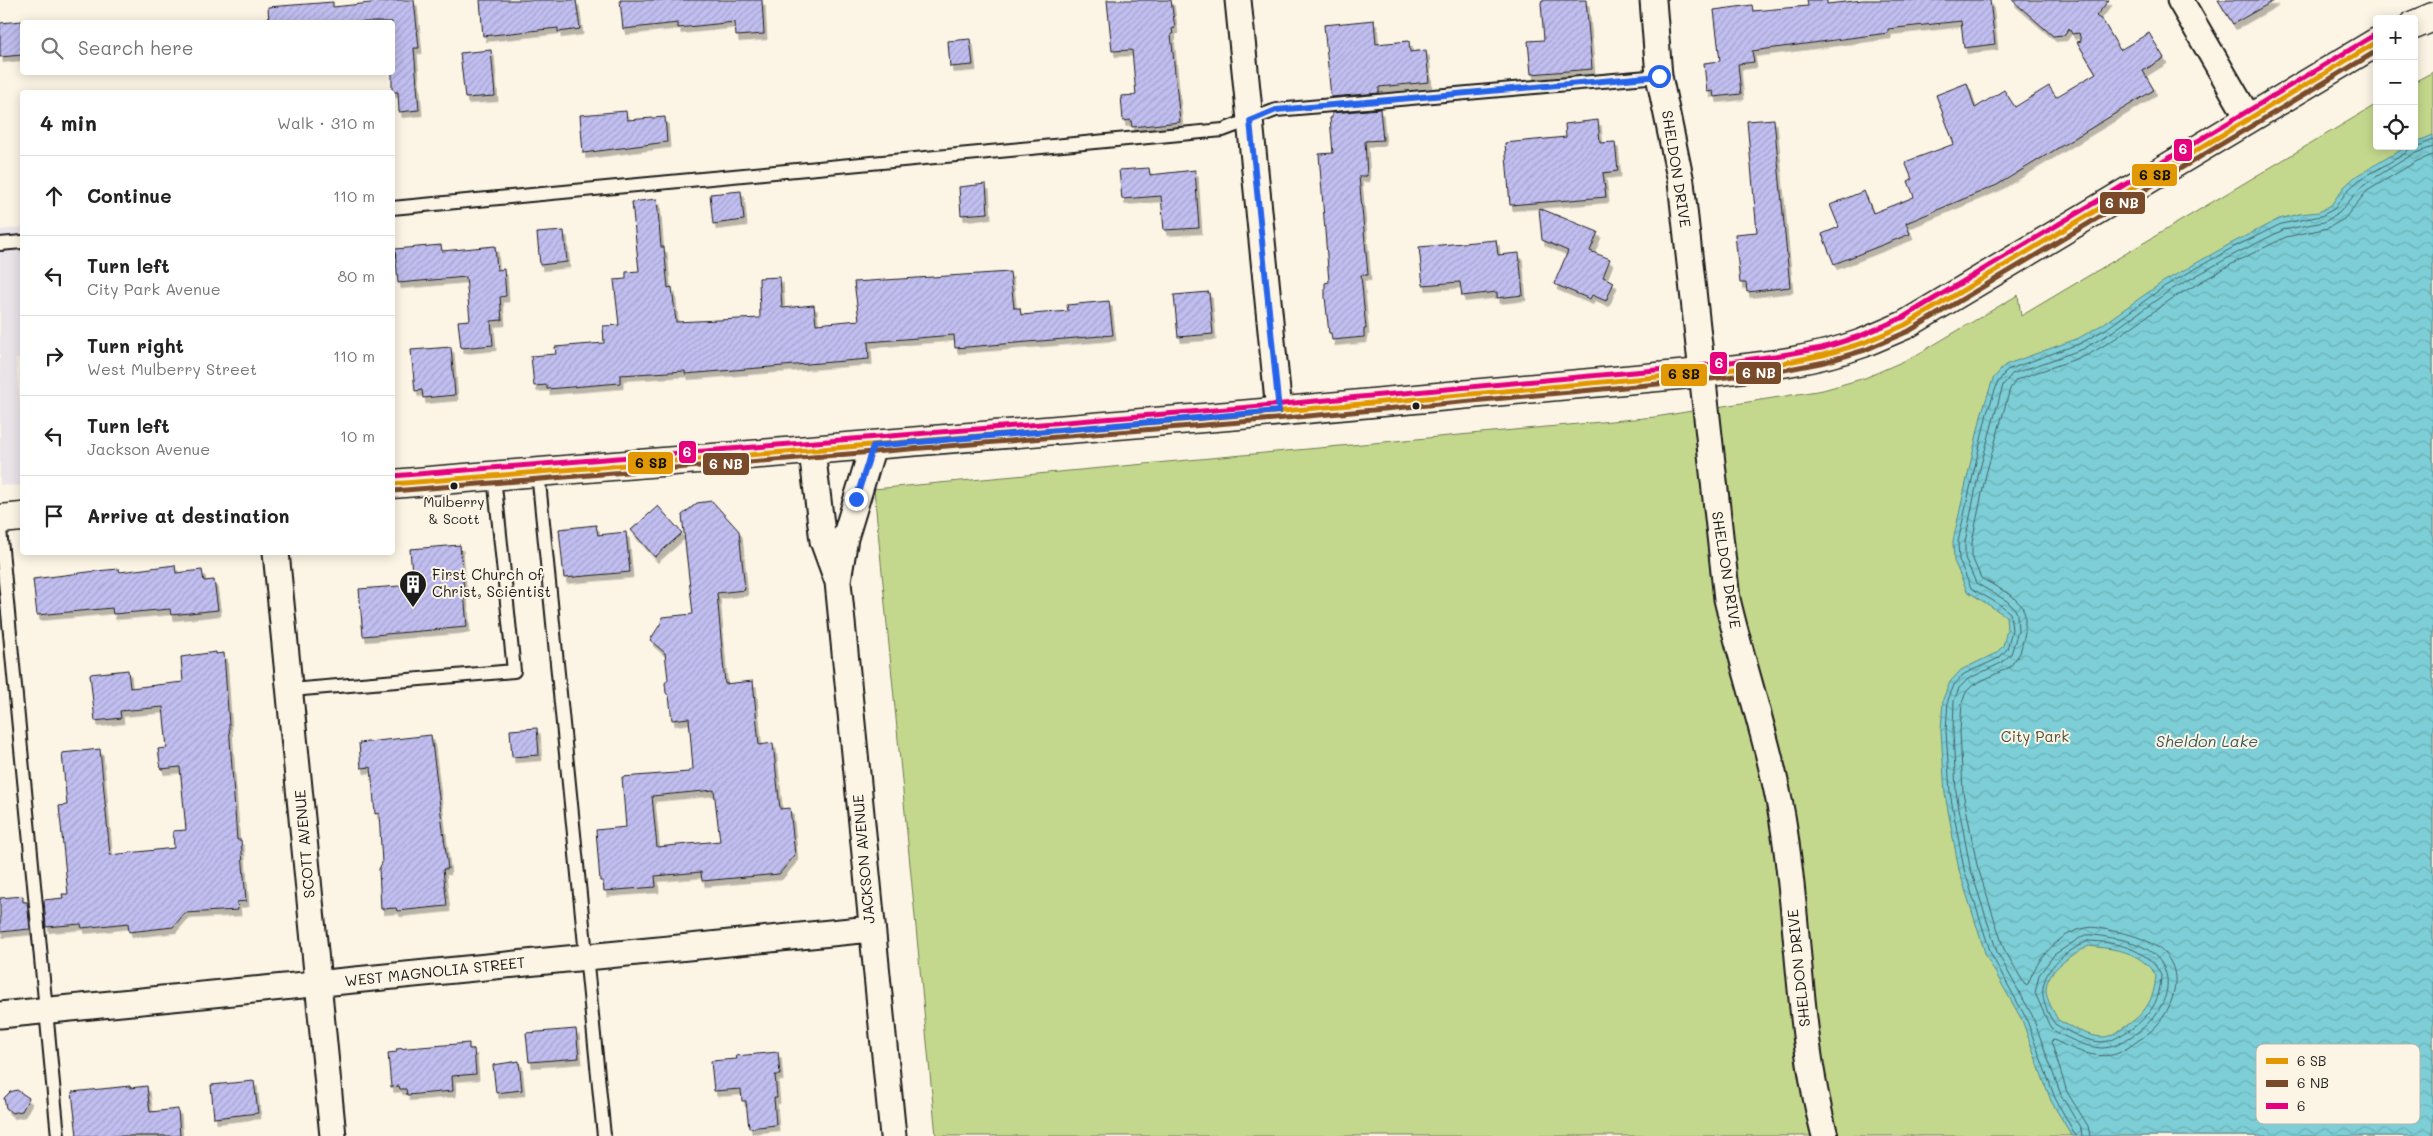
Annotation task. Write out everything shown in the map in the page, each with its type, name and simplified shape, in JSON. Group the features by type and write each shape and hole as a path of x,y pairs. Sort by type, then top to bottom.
{"main road":[{"path":"2418,23 2433,17"},
{"path":"395,484 873,446 1279,411 1701,373 1766,366 1817,356 1862,343 1905,324 2373,44"},
{"path":"0,519 20,517"}],"street":[{"path":"1238,0 1279,411"},
{"name":"SHELDON DRIVE","path":"1653,0 1659,76 1681,182 1727,599 1741,658 1770,758 1782,816 1809,1058 1825,1136"},
{"path":"2180,0 2248,119"},
{"name":"JACKSON AVENUE","path":"838,582 845,538 873,446"},
{"name":"JACKSON AVENUE","path":"812,451 824,540 838,582 892,1136"},
{"name":"SCOTT AVENUE","path":"276,555 333,1136"},
{"name":"WEST MAGNOLIA STREET","path":"0,1015 586,956 871,930"}],"lane":[{"path":"395,208 1223,130 1276,110 1659,76"},
{"path":"0,244 20,242"},
{"path":"538,472 604,1136"},
{"path":"291,690 514,671 494,476"},
{"path":"0,529 58,1136"}],"shaded area":[{"path":"20,227 20,358 16,359 20,405 20,486 0,485 0,230"}],"green space":[{"name":"City Park","path":"2433,72 2433,1136 936,1136 874,489 1655,417 1823,390 1865,378 1913,357 2018,295 2021,316 2373,106 2373,150 2418,150 2418,80"}],"water":[{"name":"Sheldon Lake","path":"2433,135 2433,1136 2072,1136 2051,1101 2022,1020 1986,956 1959,870 1945,794 1941,731 1943,699 1950,682 1961,670 1996,653 2003,646 2007,630 2006,616 1967,591 1954,561 1953,541 1982,412 1993,379 2005,365 2079,338 2103,324 2163,282 2279,219 2319,212 2331,205 2344,187 2356,176 2401,150 2418,150 2418,141","holes":["2089,946 2127,953 2142,960 2156,975 2153,992 2143,1012 2118,1032 2102,1037 2085,1033 2058,1020 2046,990 2047,982 2051,975 2062,963"]}],"building":[{"path":"414,0 419,48 414,48 419,110 399,112 398,92 392,90 392,75 395,75 395,20 269,20 268,7 333,2 333,7"},
{"path":"480,0 576,0 580,29 558,32 558,28 483,36"},
{"path":"620,0 762,0 764,34 736,36 735,22 678,28 678,23 623,29"},
{"path":"1107,0 1171,0 1175,28 1172,29 1173,34 1171,34 1180,122 1132,127 1131,120 1123,121 1121,96 1136,95 1132,50 1112,51"},
{"path":"1542,0 1586,0 1592,69 1531,74 1528,41 1544,40"},
{"path":"1807,0 1827,0 1827,4 1863,0 1990,0 1995,44 1964,48 1961,21 1888,29 1888,33 1752,51 1754,62 1738,64 1741,94 1714,97 1713,91 1707,92 1704,63 1720,61 1714,10 1752,5 1753,11 1808,6"},
{"path":"2012,0 2109,0 2096,16 2103,21 2120,50 2149,33 2164,58 2143,71 2154,90 1997,185 1906,223 1910,234 1834,264 1822,234 1839,227 1830,205 1864,191 1873,213 1914,197 1908,181 1912,179 1905,162 1954,144 1936,95 1967,83 1975,108 2004,90 2015,107 2049,86 2056,97 2096,73 2077,42 2081,41 2079,33 2072,34 2069,28 2064,35 2053,36"},
{"path":"2218,0 2275,0 2233,24"},
{"path":"1374,20 1376,44 1409,41 1410,52 1426,50 1429,82 1379,87 1379,93 1331,97 1324,25"},
{"path":"20,21 20,55 0,57 0,23"},
{"path":"970,39 973,65 950,67 948,41"},
{"path":"491,50 495,96 465,98 460,53"},
{"path":"1380,109 1383,140 1365,141 1367,176 1359,176 1368,275 1361,275 1366,329 1364,329 1364,337 1332,340 1331,333 1329,333 1325,297 1325,283 1329,282 1319,154 1333,153 1330,118 1332,118 1332,113"},
{"path":"626,111 627,120 665,117 667,142 583,153 580,115"},
{"path":"1774,119 1790,287 1747,292 1746,283 1740,283 1735,234 1757,232 1747,121"},
{"path":"1598,120 1600,143 1615,142 1618,171 1603,173 1606,197 1510,205 1505,143 1566,137 1565,124"},
{"path":"1149,168 1150,175 1195,170 1199,228 1164,230 1161,196 1122,199 1119,170"},
{"path":"986,184 988,213 961,215 959,187"},
{"path":"741,191 744,220 713,224 710,194"},
{"path":"657,199 661,247 664,247 668,288 672,287 676,322 760,318 759,278 780,277 782,308 814,305 816,324 859,320 854,282 1010,272 1014,308 1020,308 1021,315 1068,311 1067,305 1109,301 1113,335 955,348 954,335 868,342 869,359 685,374 685,371 620,375 620,383 547,389 547,385 534,386 531,356 556,354 555,347 604,343 603,326 619,325 614,280 626,279 626,272 639,271 632,202"},
{"path":"1539,208 1598,232 1590,251 1610,259 1603,277 1614,282 1606,301 1592,295 1590,299 1554,284 1568,251 1542,240"},
{"path":"564,231 567,262 540,265 537,233"},
{"path":"1496,240 1498,255 1519,253 1523,295 1497,298 1497,292 1462,296 1460,282 1423,285 1419,247"},
{"path":"441,245 442,251 495,246 497,270 504,269 506,296 500,297 502,320 491,321 493,345 461,348 458,321 470,320 466,277 398,283 395,249"},
{"path":"1209,292 1213,334 1178,337 1174,295"},
{"path":"451,347 455,395 423,398 422,390 415,391 411,350"},
{"path":"712,501 739,531 745,590 717,593 725,684 753,681 759,745 773,743 780,809 790,808 795,855 779,874 702,881 701,872 655,876 656,887 604,891 603,881 600,881 596,830 626,827 622,777 689,772 689,770 693,769 689,718 672,720 669,696 666,693 665,683 668,679 665,653 650,640 661,623 662,617 693,614 682,515 697,503","holes":["714,790 720,841 657,847 652,796"]},
{"path":"658,506 682,533 655,557 631,530"},
{"path":"596,525 598,535 626,532 630,572 564,578 559,529"},
{"name":"First Church of Christ, Scientist","path":"460,545 467,627 363,636 359,589 413,585 410,549"},
{"path":"175,565 176,573 202,570 204,581 214,580 218,610 171,615 170,609 113,614 112,608 37,615 33,579 96,571 119,569 120,572"},
{"path":"216,652 216,654 224,653 237,840 241,840 246,901 237,902 238,910 185,913 173,927 129,932 128,923 82,928 81,924 46,927 44,900 63,898 62,894 68,894 59,806 67,805 62,753 100,749 110,855 174,848 173,831 186,830 180,767 161,769 158,749 167,748 163,707 120,711 121,718 95,721 90,674 128,670 130,688 183,682 181,657"},
{"path":"537,728 539,755 512,757 510,730"},
{"path":"431,735 448,869 443,869 447,906 397,911 396,908 381,909 379,869 382,863 379,813 375,814 371,767 361,768 359,743"},
{"path":"23,896 23,902 27,902 30,929 0,932 0,898"},
{"path":"576,1029 579,1058 529,1062 526,1033"},
{"path":"469,1043 469,1049 474,1049 476,1074 452,1076 453,1091 407,1095 406,1089 400,1089 399,1086 391,1087 388,1053 397,1052 396,1049"},
{"path":"778,1052 780,1075 775,1075 777,1098 774,1098 776,1125 749,1128 746,1101 742,1101 741,1089 714,1091 711,1061 737,1059 736,1056"},
{"path":"519,1061 522,1090 496,1093 493,1065"},
{"path":"254,1081 258,1113 214,1118 211,1085"},
{"path":"130,1086 130,1088 147,1086 150,1112 178,1109 180,1136 77,1136 72,1092"},
{"path":"17,1090 29,1098 22,1111 12,1113 6,1108 4,1098 10,1092"}],"transit line":[{"name":"6","path":"395,476 1239,408 1700,366 1822,348 1860,336 1902,318 2373,36"},
{"path":"395,484 1240,415 1701,373 1783,363 1823,355 1863,343 1905,325 2373,44"},
{"path":"395,491 1241,422 1702,380 1784,370 1825,362 1865,350 1909,331 2373,53"}],"place":[{"name":"Mulberry & Scott","path":"454,486"},
{"name":"First Church of Christ, Scientist","path":"413,608"}],"route":[{"path":"856,499 873,446 1279,411 1250,121 1276,110 1659,76"}]}
